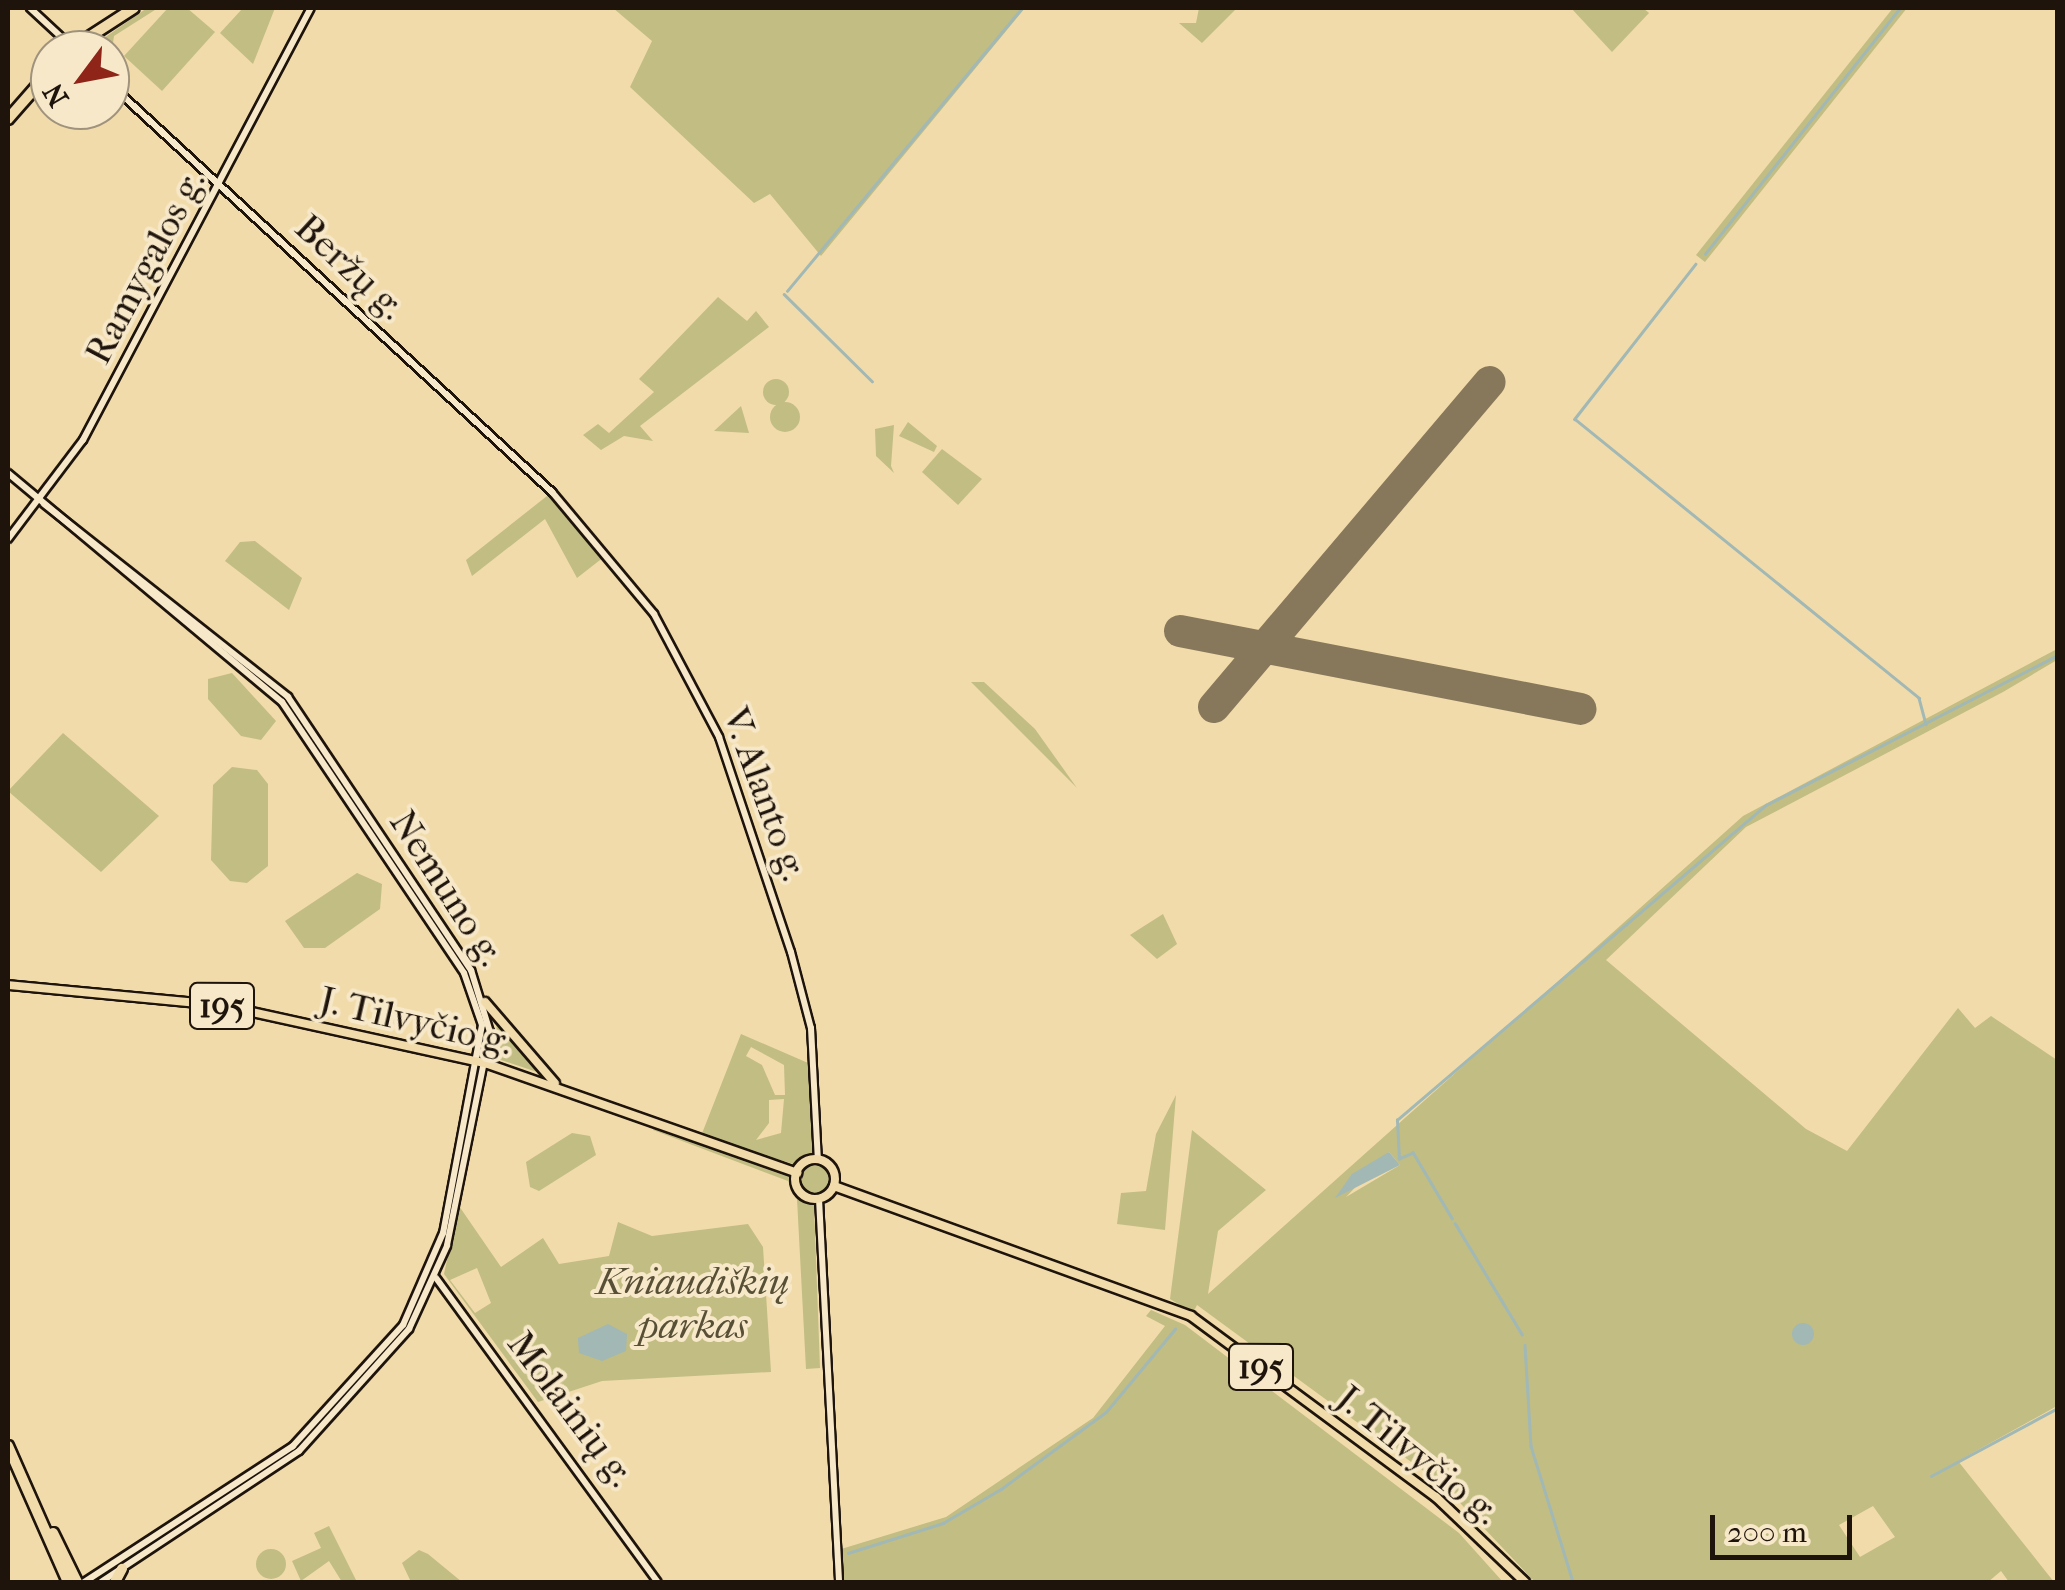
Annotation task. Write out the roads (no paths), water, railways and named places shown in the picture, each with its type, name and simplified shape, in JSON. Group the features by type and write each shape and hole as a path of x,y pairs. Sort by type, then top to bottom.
{"highway":[{"path":"101,30 134,8"},
{"path":"8,119 30,94"},
{"path":"8,1446 68,1582"},
{"path":"32,1498 80,1582"},
{"path":"115,1582 122,1569"}],"main road":[{"path":"30,8 53,30"},
{"name":"Ramygalos g.","path":"8,539 43,503 311,8"},
{"name":"Beržų g.","path":"130,103 552,492"},
{"name":"Nemuno g.","path":"8,473 282,702 464,973 482,1019 484,1064"},
{"name":"V. Alanto g.","path":"552,492 654,614 718,737 806,1004 818,1160"},
{"name":"Nemuno g.","path":"43,503 288,697 485,1002 484,1064 434,1277 398,1342 302,1444 100,1582"},
{"name":"J. Tilvyčio g.","path":"8,986 220,1005 484,1064 556,1083 796,1173"},
{"path":"485,1002 556,1083"},
{"path":"796,1173 818,1160 832,1169 834,1186 818,1199 839,1582"},
{"name":"195","path":"796,1173 800,1192 818,1199"},
{"name":"J. Tilvyčio g.","path":"834,1186 1191,1316 1445,1504 1525,1582"},
{"name":"Molainių g.","path":"434,1277 658,1582"},
{"name":"Nemuno g.","path":"80,1582 302,1444"}],"water":[{"path":"1389,1152 1400,1165 1335,1198 1352,1174"},
{"path":"1799,1323 1807,1323 1814,1334 1807,1345 1799,1345 1792,1338 1792,1330"},
{"path":"608,1324 627,1334 626,1351 602,1361 579,1353 578,1338"}],"waterway":[{"path":"787,291 1022,8"},
{"path":"1705,254 1900,8"},
{"path":"1696,264 1575,419 1919,698 1926,724"},
{"path":"784,294 872,381"},
{"path":"1452,1219 1413,1153 1399,1159 1397,1120 1766,805 2058,655"},
{"path":"1455,1223 1522,1334"},
{"path":"848,1553 943,1523 1001,1489 1106,1412 1175,1329"},
{"path":"1525,1345 1531,1446 1573,1582"},
{"path":"1931,1476 2058,1408"}],"park label":[{"name":"Kniaudiškių parkas","path":"693,1304"}]}
